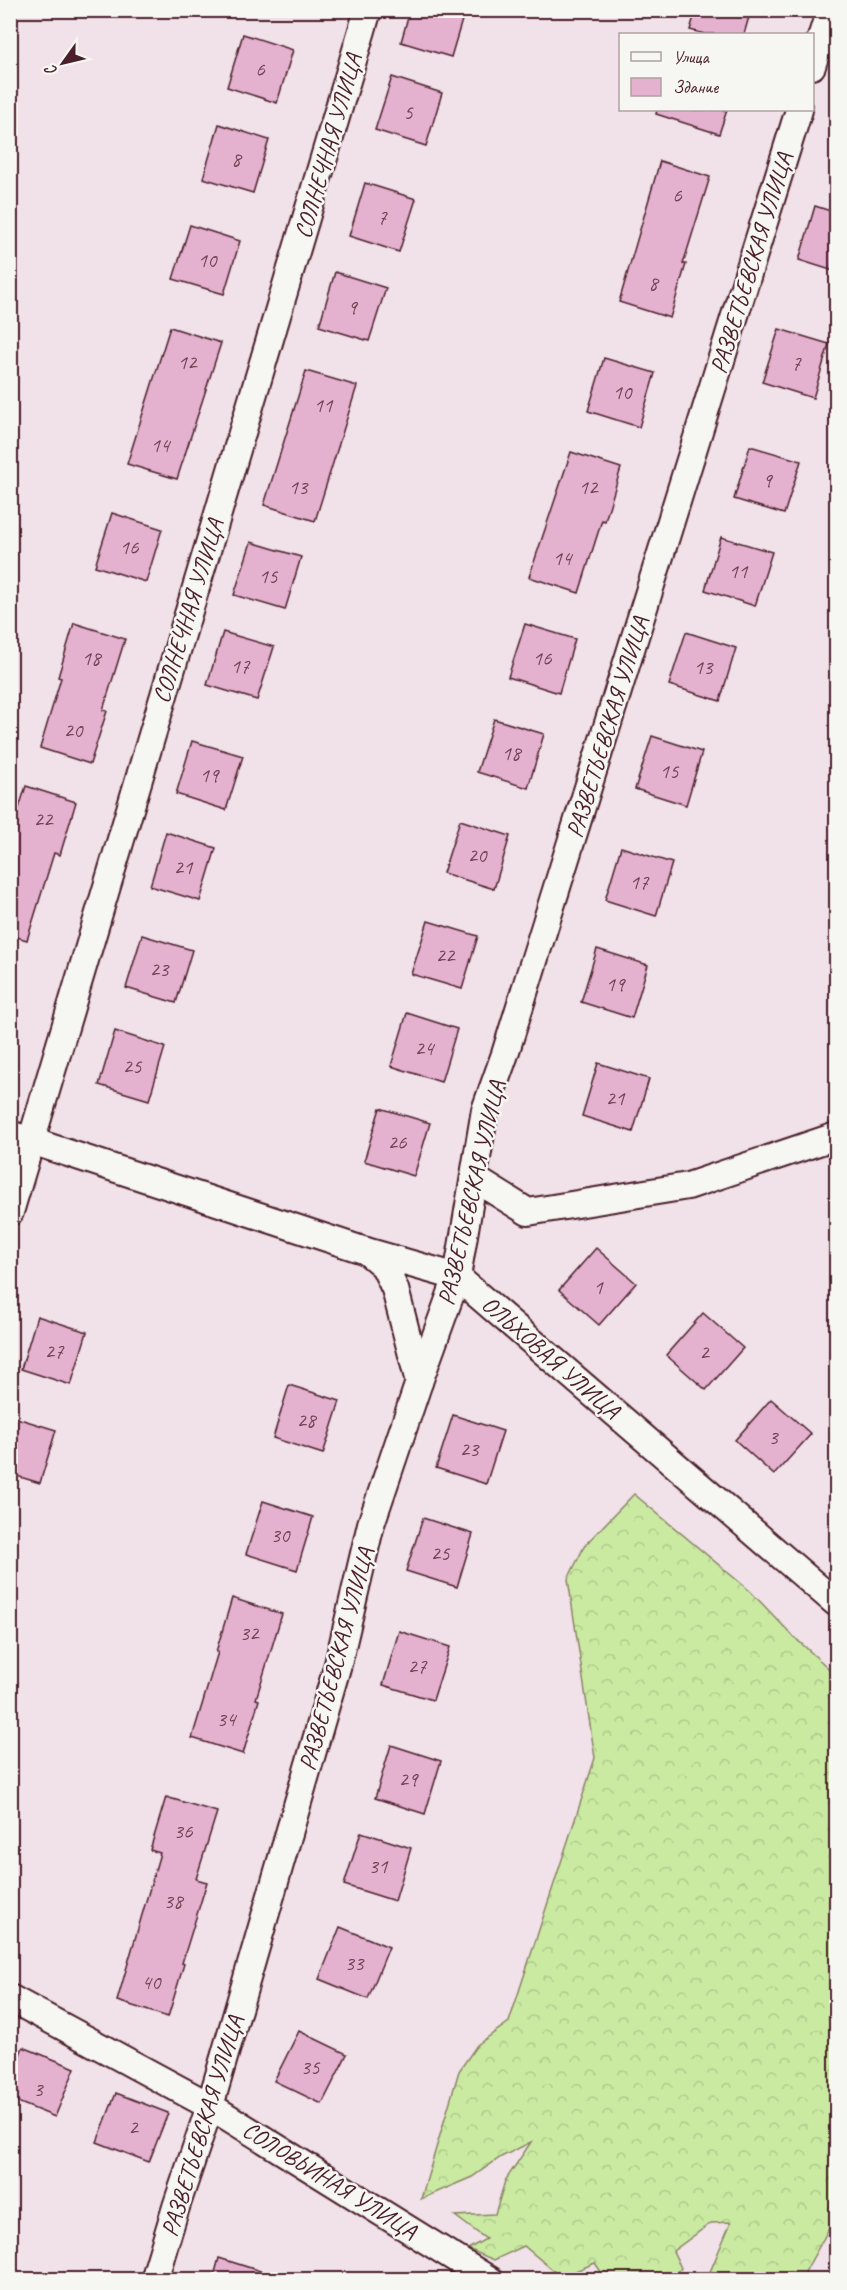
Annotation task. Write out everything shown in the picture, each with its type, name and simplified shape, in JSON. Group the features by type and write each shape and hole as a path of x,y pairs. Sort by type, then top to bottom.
{"street":[{"name":"СОЛНЕЧНАЯ УЛИЦА","path":"10,1212 21,1137 368,10"},
{"path":"814,63 830,10"},
{"name":"РАЗВЕТЬЕВСКАЯ УЛИЦА","path":"154,2280 210,2106 338,1664 371,1524 457,1277 485,1110 799,111"},
{"path":"475,1179 528,1212 688,1186 837,1136"},
{"name":"ОЛЬХОВАЯ УЛИЦА","path":"21,1137 366,1251 457,1277 837,1603"},
{"path":"366,1251 384,1266 395,1289 419,1382"},
{"name":"СОЛОВЬИНАЯ УЛИЦА","path":"10,1998 210,2106 490,2280"}],"green space":[{"path":"634,1494 750,1591 793,1636 836,1675 836,2224 831,2225 805,2272 807,2279 707,2279 731,2222 711,2223 673,2251 681,2268 673,2279 603,2279 604,2276 595,2263 561,2277 524,2246 494,2260 468,2249 486,2239 455,2216 495,2214 505,2181 531,2142 501,2157 472,2177 421,2199 459,2071 477,2045 509,2022 595,1758 568,1579 585,1545"}],"building":[{"path":"410,10 465,10 451,57 401,42"},
{"path":"696,10 751,10 744,33 701,33 690,30"},
{"path":"243,34 293,50 277,103 227,87"},
{"path":"392,77 442,93 426,146 375,130"},
{"path":"657,111 727,111 719,134 656,114"},
{"path":"219,124 269,140 253,193 203,178"},
{"path":"660,161 710,177 683,264 686,264 670,318 619,302"},
{"path":"365,183 416,199 399,252 349,236"},
{"path":"815,206 837,213 837,272 799,260"},
{"path":"190,225 240,241 224,294 173,279"},
{"path":"335,272 386,288 369,341 319,326"},
{"path":"170,327 221,343 177,479 127,464"},
{"path":"779,329 829,344 813,398 762,382"},
{"path":"604,358 655,373 639,427 588,411"},
{"path":"306,371 357,386 315,521 264,505"},
{"path":"750,446 801,461 784,514 734,499"},
{"path":"571,452 621,468 579,593 529,577"},
{"path":"112,513 162,529 146,582 95,566"},
{"path":"721,537 772,552 755,606 705,590"},
{"path":"251,542 301,557 285,610 234,595"},
{"path":"74,623 125,639 103,710 107,711 90,764 40,748 61,678 58,677"},
{"path":"525,624 575,639 559,693 508,677"},
{"path":"223,632 274,647 257,700 207,685"},
{"path":"686,632 736,648 720,701 669,685"},
{"path":"494,719 544,734 528,788 477,772"},
{"path":"652,736 702,752 686,805 635,789"},
{"path":"192,741 243,756 226,810 176,794"},
{"path":"26,786 76,802 60,855 54,853 27,940 10,935 10,836"},
{"path":"460,820 510,836 494,889 443,873"},
{"path":"166,832 216,848 200,901 150,886"},
{"path":"621,847 672,863 656,916 605,900"},
{"path":"428,921 478,936 462,989 411,974"},
{"path":"142,935 192,950 176,1003 126,988"},
{"path":"597,949 648,965 632,1018 581,1002"},
{"path":"407,1013 457,1029 441,1082 391,1066"},
{"path":"115,1031 165,1047 149,1100 99,1085"},
{"path":"598,1063 649,1079 633,1132 582,1116"},
{"path":"380,1108 430,1123 414,1176 364,1161"},
{"path":"596,1248 636,1283 599,1325 559,1290"},
{"path":"703,1313 743,1348 706,1390 666,1355"},
{"path":"37,1316 87,1332 71,1385 21,1369"},
{"path":"289,1385 340,1401 323,1454 273,1438"},
{"path":"771,1399 811,1434 774,1475 735,1440"},
{"path":"453,1415 503,1431 486,1484 436,1468"},
{"path":"10,1416 56,1430 40,1483 10,1474"},
{"path":"263,1501 313,1517 297,1570 246,1554"},
{"path":"423,1518 473,1534 457,1587 406,1571"},
{"path":"232,1598 282,1614 256,1699 259,1700 243,1754 192,1738"},
{"path":"399,1631 450,1647 433,1700 383,1685"},
{"path":"391,1745 441,1761 425,1814 375,1798"},
{"path":"166,1797 217,1812 196,1879 207,1882 168,2017 117,2001 160,1853 150,1850"},
{"path":"361,1832 411,1848 395,1901 344,1885"},
{"path":"340,1927 389,1947 368,1999 319,1979"},
{"path":"299,2031 347,2054 322,2104 274,2081"},
{"path":"23,2047 75,2068 55,2117 10,2099 10,2079"},
{"path":"116,2093 168,2113 149,2162 97,2142"},
{"path":"219,2258 273,2275 272,2280 213,2280"}]}
